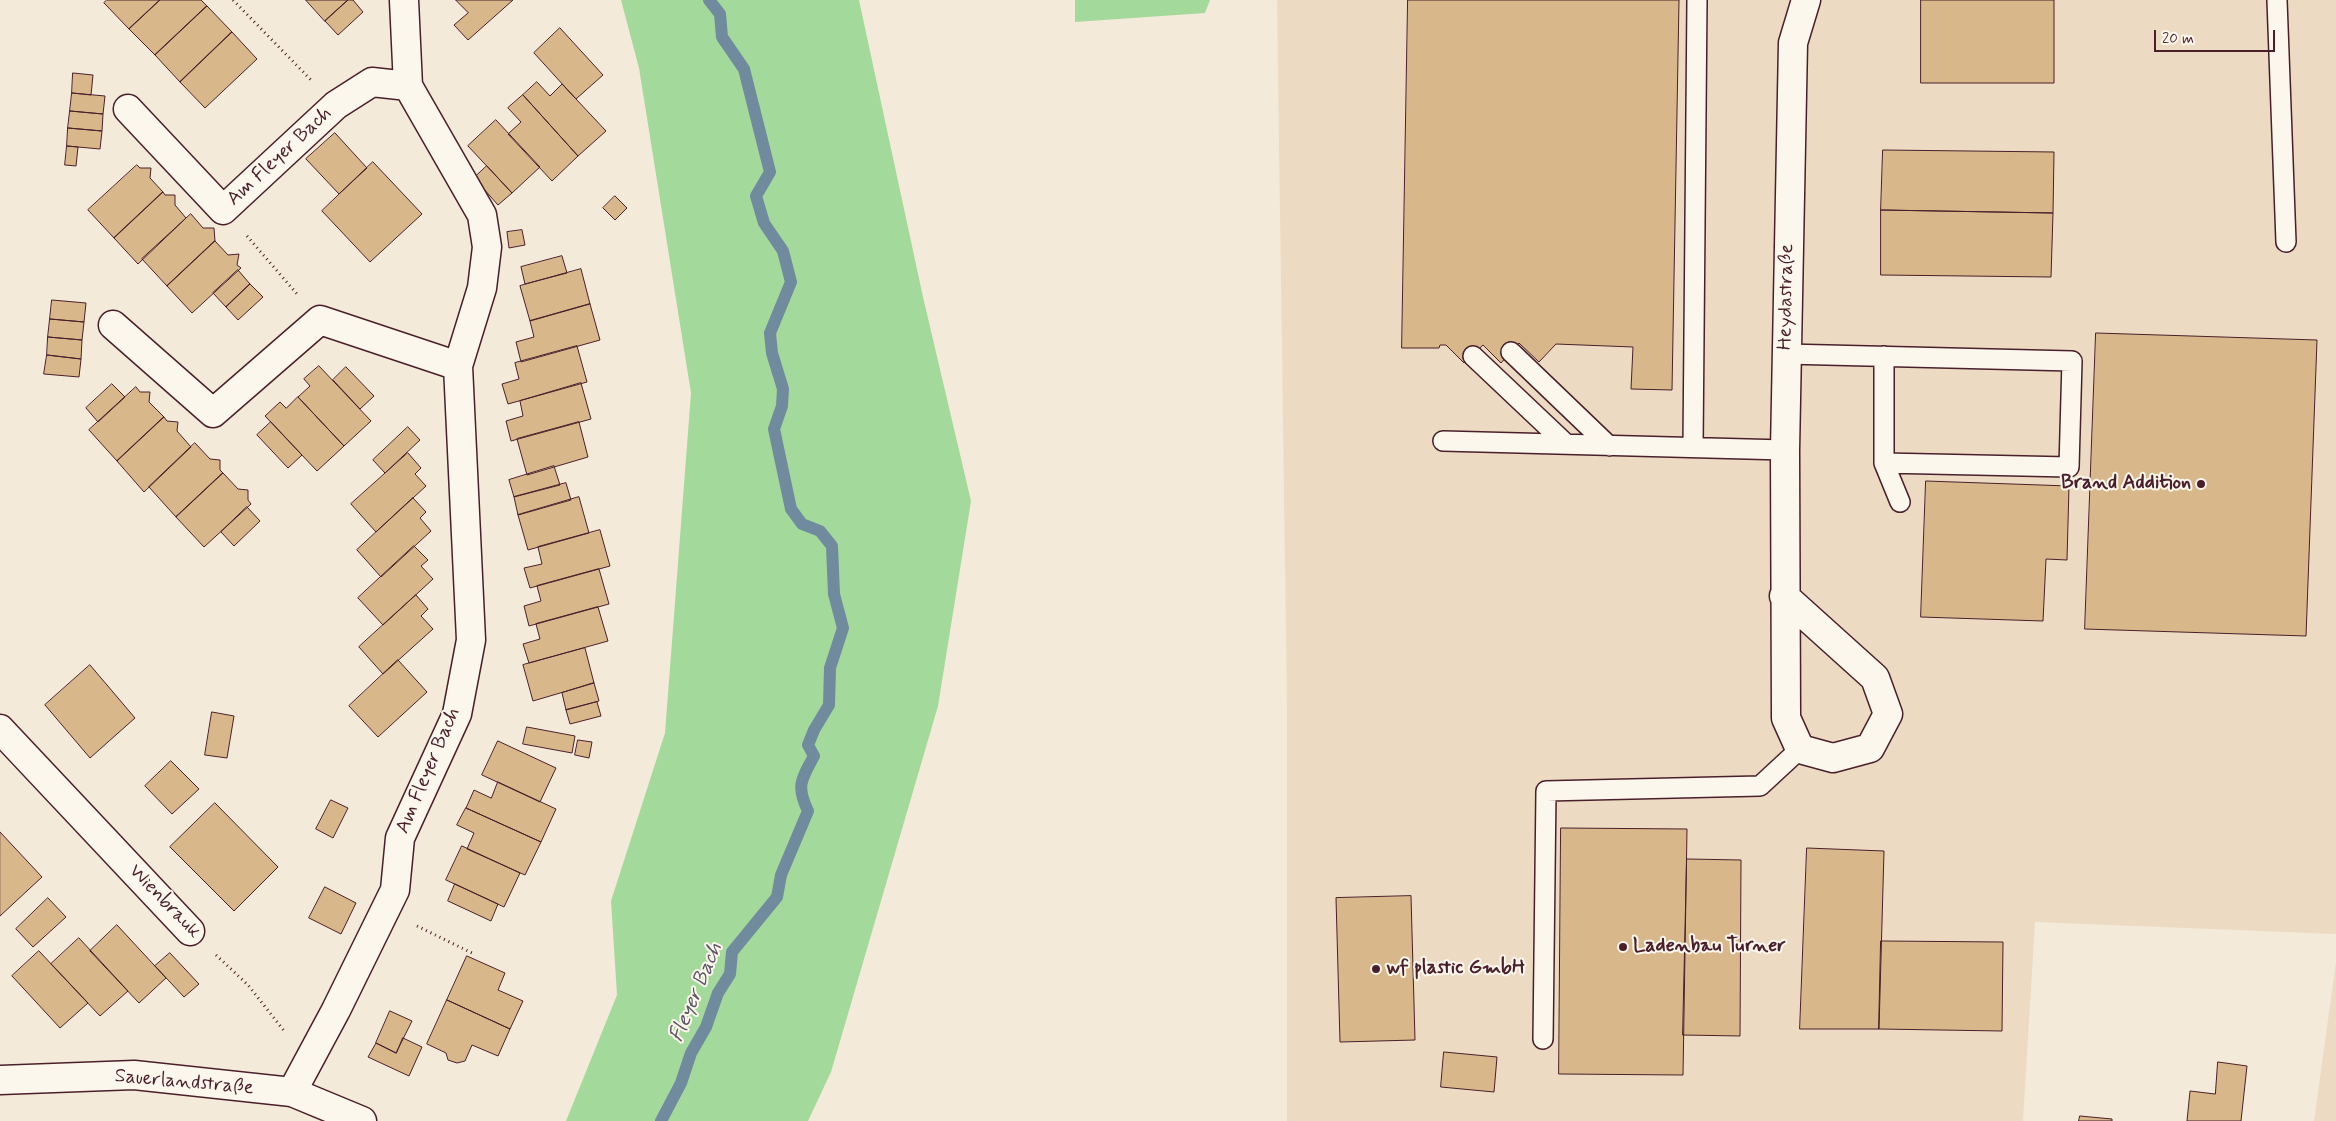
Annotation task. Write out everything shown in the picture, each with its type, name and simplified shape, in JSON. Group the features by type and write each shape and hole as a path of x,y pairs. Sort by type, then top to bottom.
{"street":[{"name":"Am Fleyer Bach","path":"292,1092 336,1010 395,890 400,838 457,714 470,640 458,366 482,288 487,247 482,215 408,86 404,0"},
{"name":"Heydastraße","path":"1800,749 1786,718 1784,596 1785,450 1793,43 1806,0"},
{"name":"Am Fleyer Bach","path":"128,109 224,210 336,105 372,82 408,86"},
{"path":"113,326 213,413 320,320 458,366"},
{"path":"1784,596 1875,678 1888,714 1870,748 1833,758 1800,749"},
{"name":"Wienbrauk","path":"0,729 190,931"},
{"name":"Sauerlandstraße","path":"0,1080 134,1075 292,1092 362,1121"}],"lane":[{"path":"1693,446 1697,0"},
{"path":"2277,0 2286,242"},
{"path":"1511,352 1609,446"},
{"path":"1786,354 2072,361 2069,468 1884,463"},
{"path":"1473,356 1566,444"},
{"path":"1884,356 1884,463 1900,502"},
{"path":"1443,441 1609,446 1693,446 1785,450"},
{"path":"1543,1040 1546,791 1760,786 1800,749"}],"path":[{"path":"233,0 336,105"},
{"path":"224,210 320,320"},
{"path":"385,910 472,953"},
{"name":"Wienbrauk","path":"190,931 248,984 284,1030 285,1039"}],"shaded area":[{"path":"1277,0 2336,0 2336,934 2035,922 2023,1121 1287,1121 1287,708"},
{"path":"2336,962 2336,1121 2314,1121"}],"green space":[{"path":"621,0 859,0 923,297 971,501 938,706 831,1072 808,1121 566,1121 617,995 611,901 665,733 691,393 639,68"},
{"path":"1075,0 1210,0 1205,13 1075,22"}],"building":[{"path":"107,0 160,0 129,29 104,3"},
{"path":"160,0 201,0 207,6 155,55 129,29"},
{"path":"306,0 348,0 325,21"},
{"path":"348,0 353,0 363,12 338,35 325,21"},
{"path":"456,0 513,0 468,40 454,25 468,13"},
{"path":"1408,0 1679,0 1672,390 1631,389 1633,347 1556,344 1539,362 1519,343 1501,363 1483,345 1464,363 1446,345 1440,345 1439,348 1402,348"},
{"path":"1921,0 2054,0 2054,83 1921,83"},
{"path":"207,6 232,32 180,82 155,55"},
{"path":"560,28 603,75 576,99 534,53"},
{"path":"232,32 257,59 205,108 180,82"},
{"path":"73,73 93,75 91,95 72,93"},
{"path":"537,82 550,96 562,84 606,131 578,156 523,95"},
{"path":"72,93 105,96 103,114 70,111"},
{"path":"523,95 578,156 552,181 508,134 521,122 508,108"},
{"path":"70,111 103,114 102,131 68,128"},
{"path":"496,120 540,167 512,193 468,146"},
{"path":"68,128 102,131 100,149 67,146"},
{"path":"335,133 367,168 339,194 306,159"},
{"path":"67,146 78,147 76,166 65,165"},
{"path":"1883,150 2054,152 2053,213 1881,210"},
{"path":"373,162 422,214 370,262 322,211"},
{"path":"137,165 140,168 151,168 150,178 163,192 114,238 88,210"},
{"path":"487,166 512,193 498,205 474,178"},
{"path":"163,192 165,195 175,195 175,205 186,218 138,264 114,238"},
{"path":"615,196 627,208 615,220 603,208"},
{"path":"1881,210 2053,213 2051,277 1881,275"},
{"path":"191,214 203,228 214,228 215,241 167,286 142,259"},
{"path":"522,230 525,245 509,248 507,232"},
{"path":"215,241 228,255 239,254 237,265 241,268 192,313 167,286"},
{"path":"562,256 567,273 525,284 521,267"},
{"path":"581,269 590,304 530,321 520,286"},
{"path":"238,270 250,284 226,307 213,293"},
{"path":"250,284 263,297 238,320 226,307"},
{"path":"52,300 86,303 84,322 50,319"},
{"path":"590,304 600,340 521,362 516,342 534,337 530,321"},
{"path":"50,319 84,322 82,340 48,337"},
{"name":"Brand Addition","path":"2096,333 2317,340 2306,636 2085,629"},
{"path":"48,337 82,340 81,359 47,355"},
{"path":"577,346 587,382 508,404 502,384 519,379 515,363"},
{"path":"47,355 81,359 79,377 44,374"},
{"path":"319,366 371,421 344,446 298,397 310,386 304,379"},
{"path":"346,367 374,396 360,409 333,380"},
{"path":"581,383 591,419 511,441 506,421 523,416 520,401"},
{"path":"112,384 125,397 98,422 86,408"},
{"path":"136,387 140,392 150,392 149,402 164,417 117,461 89,430"},
{"path":"298,397 344,446 317,471 265,416 280,402 286,408"},
{"path":"164,417 167,421 178,422 177,431 191,447 144,492 117,461"},
{"path":"271,422 302,455 288,468 257,435"},
{"path":"579,422 588,457 527,475 517,439"},
{"path":"408,427 420,440 385,473 373,460"},
{"path":"195,443 210,459 220,460 220,470 223,473 176,517 149,487"},
{"path":"408,453 421,468 415,474 426,486 376,532 351,504"},
{"path":"554,466 560,485 514,497 509,480"},
{"path":"223,473 238,489 248,490 248,500 251,504 204,547 176,517"},
{"name":"Brand Addition","path":"1926,481 2069,486 2067,560 2046,559 2043,621 1921,617"},
{"path":"566,483 571,500 518,515 514,497"},
{"path":"579,497 589,533 528,550 518,515"},
{"path":"413,498 426,512 420,518 431,531 381,577 357,550"},
{"path":"247,507 260,521 234,546 221,532"},
{"path":"600,530 610,566 530,588 524,568 542,564 538,547"},
{"path":"414,546 428,560 421,566 433,579 383,625 358,598"},
{"path":"599,569 609,604 529,626 524,606 541,601 537,586"},
{"path":"416,595 428,609 421,616 433,629 383,674 359,647"},
{"path":"598,607 608,641 529,663 523,644 540,639 536,624"},
{"path":"585,648 594,683 533,701 523,665"},
{"path":"398,660 427,692 378,737 349,706"},
{"path":"90,665 135,718 90,758 45,705"},
{"path":"594,683 599,701 566,710 562,693"},
{"path":"597,702 601,716 570,724 566,710"},
{"path":"212,712 234,716 227,758 205,755"},
{"path":"527,727 575,736 572,753 523,744"},
{"path":"578,740 592,742 589,758 575,755"},
{"path":"498,741 556,768 540,802 482,775"},
{"path":"171,761 199,789 172,814 145,786"},
{"path":"498,782 556,809 541,842 466,808 474,790 491,798"},
{"path":"331,800 348,808 333,838 316,829"},
{"path":"215,803 278,867 234,911 170,847"},
{"path":"466,808 541,842 525,875 467,849 474,833 457,825"},
{"name":"Ladenbau Turner","path":"1561,828 1687,829 1683,1075 1559,1074"},
{"path":"0,832 42,877 0,916"},
{"path":"462,846 520,873 504,907 446,880"},
{"path":"1807,848 1884,851 1879,1029 1800,1029"},
{"path":"1687,859 1741,860 1740,1036 1683,1035"},
{"path":"455,884 498,904 491,921 448,901"},
{"path":"325,887 356,903 341,934 309,918"},
{"name":"wf plastic GmbH","path":"1411,896 1415,1040 1340,1042 1336,898"},
{"path":"48,898 66,917 33,947 16,929"},
{"path":"117,925 166,978 139,1003 90,951"},
{"path":"79,938 128,991 100,1016 51,964"},
{"path":"1881,941 2003,942 2002,1031 1879,1029"},
{"path":"39,951 88,1003 60,1028 12,976"},
{"path":"170,953 199,984 184,997 155,966"},
{"path":"467,956 505,973 498,990 523,1001 510,1029 447,1000"},
{"path":"447,1000 510,1029 498,1056 472,1045 465,1061 457,1063 448,1060 446,1053 427,1044"},
{"path":"390,1011 412,1021 396,1053 376,1043"},
{"path":"403,1038 422,1047 409,1076 368,1057 376,1043 396,1053"},
{"path":"1444,1052 1497,1057 1494,1092 1441,1087"},
{"path":"2218,1062 2247,1066 2241,1121 2187,1121 2190,1091 2215,1094"},
{"path":"2080,1116 2112,1119 2112,1121 2079,1121"}],"waterway":[{"name":"Fleyer Bach","path":"661,1121 681,1083 691,1053 706,1027 718,993 730,974 732,952 777,897 781,875 808,811 801,789 803,777 814,756 808,745 814,730 829,705 830,668 843,628 834,594 832,546 820,531 802,524 791,509 774,429 782,406 783,389 772,353 770,333 791,282 783,251 764,223 756,196 770,172 744,69 722,37 720,14 709,0"}],"place":[{"name":"Brand Addition","path":"2201,484"},
{"name":"Ladenbau Turner","path":"1623,947"},
{"name":"wf plastic GmbH","path":"1376,969"}]}
